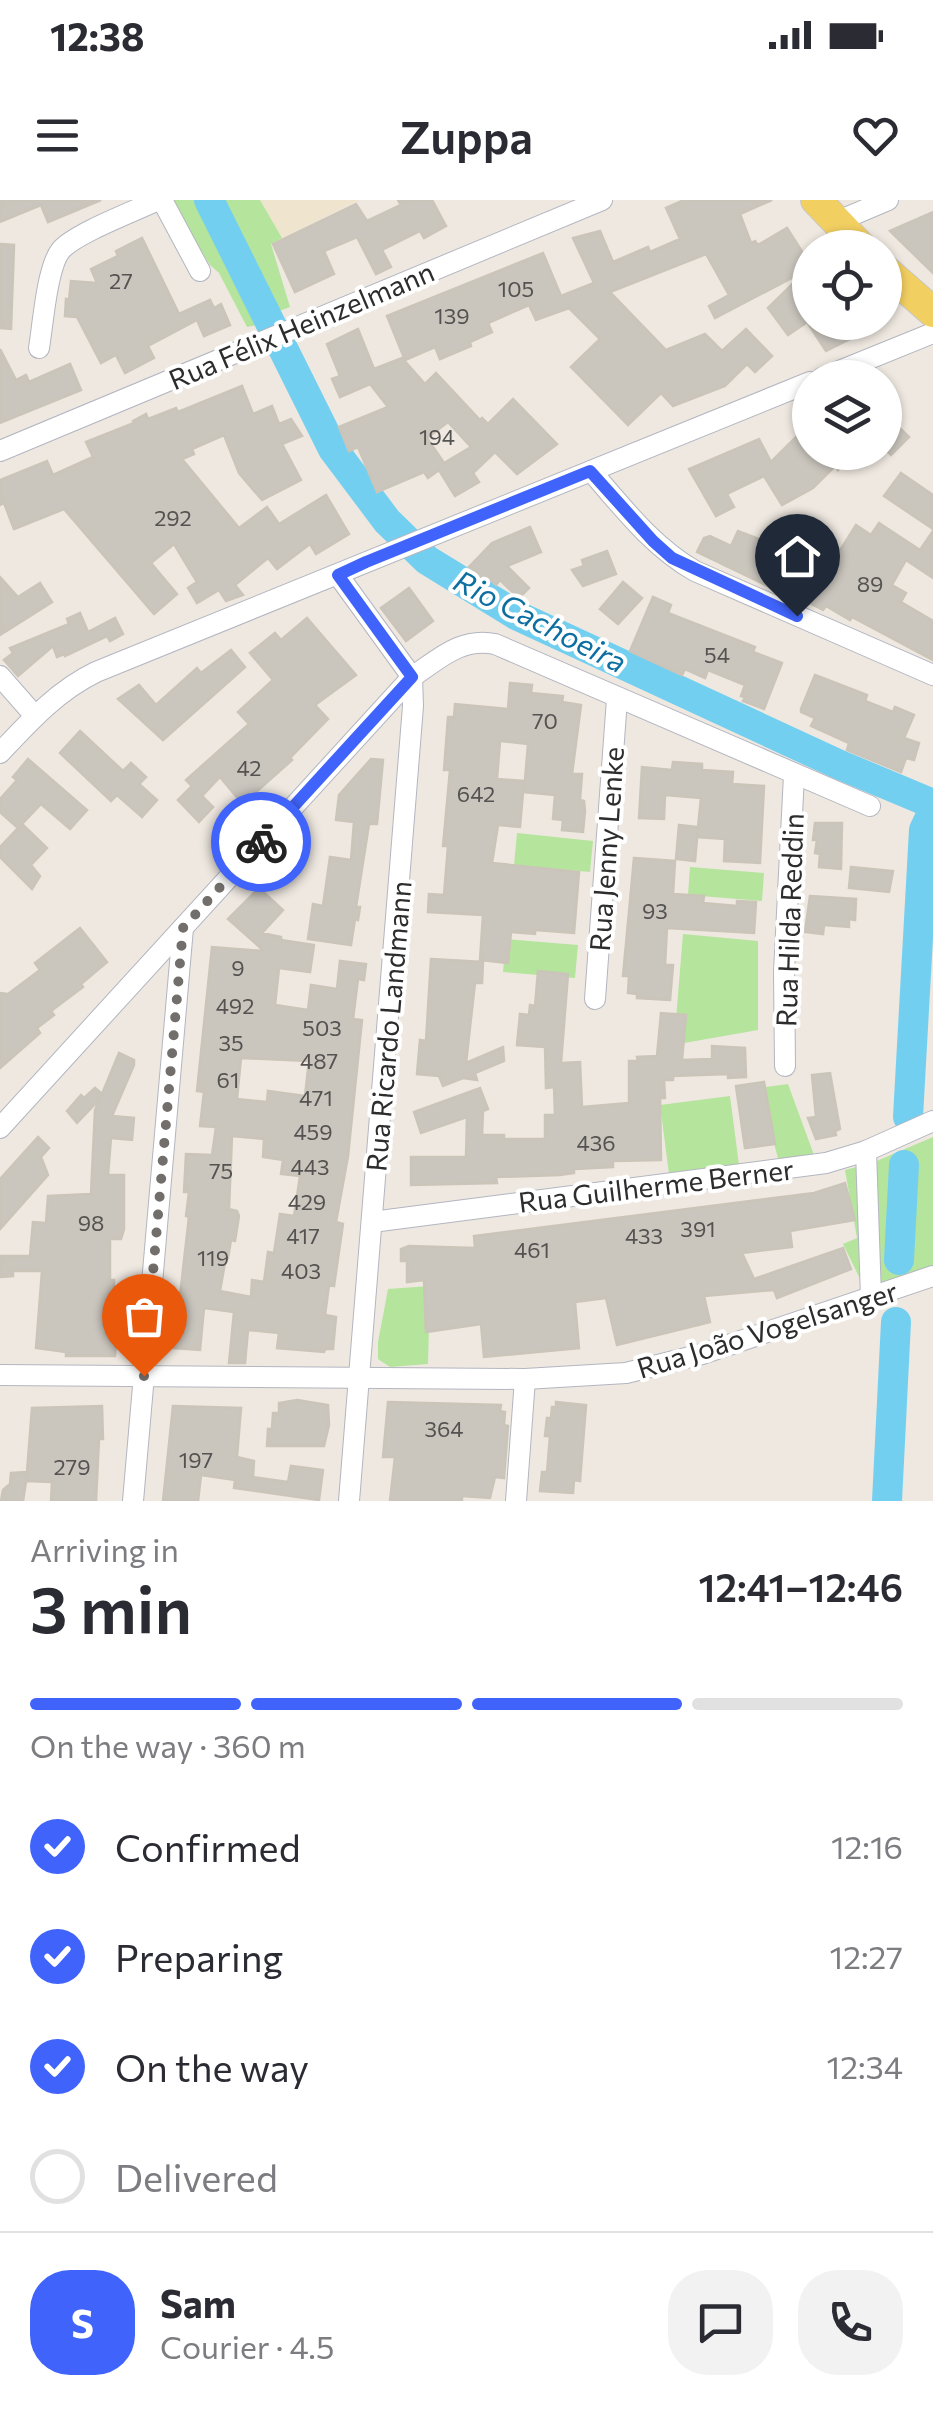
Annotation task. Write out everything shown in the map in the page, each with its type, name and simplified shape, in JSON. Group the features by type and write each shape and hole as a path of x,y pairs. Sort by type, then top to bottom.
{"main road":[{"path":"826,211 844,230"},
{"path":"902,285 933,312"}],"street":[{"path":"39,348 53,268 59,252 72,241 160,200 200,271"},
{"name":"Rua Félix Heinzelmann","path":"0,451 602,200"},
{"path":"826,211 888,200"},
{"path":"866,360 933,333"},
{"path":"0,754 35,716 78,681 96,672 792,389"},
{"path":"590,471 672,558 933,675"},
{"path":"338,575 412,677"},
{"path":"0,1128 412,677 465,643 495,644 870,806"},
{"path":"0,676 35,716"},
{"name":"Rua Ricardo Landmann","path":"349,1501 412,728 412,677"},
{"name":"Rua Jenny Lenke","path":"595,999 617,699"},
{"name":"Rua Hilda Reddin","path":"785,1066 784,972 794,775"},
{"path":"133,1501 183,928"},
{"name":"Rua Guilherme Berner","path":"372,1222 826,1163 866,1151 933,1121"},
{"path":"866,1151 870,1297"},
{"name":"Rua João Vogelsanger","path":"0,1375 525,1379 596,1376 658,1367 933,1276"},
{"path":"516,1501 525,1379"}],"shaded area":[{"path":"260,200 360,200 282,238"}],"green space":[{"path":"170,200 198,200 230,251 261,314 262,324 247,327 219,273 210,265"},
{"path":"219,200 260,200 282,238 271,244 290,307 274,313"},
{"path":"517,833 593,841 590,872 514,865"},
{"path":"690,867 764,873 762,901 688,895"},
{"path":"683,934 758,941 758,1030 684,1043 685,1020 676,1019"},
{"path":"506,939 578,945 575,978 503,972"},
{"path":"788,1084 814,1155 779,1162 759,1088"},
{"path":"730,1096 739,1165 669,1174 660,1105"},
{"path":"933,1137 933,1267 865,1289 843,1244 857,1238 845,1170"},
{"path":"430,1286 428,1364 390,1367 378,1359 388,1289"}],"building":[{"path":"0,200 101,200 48,222 41,205 0,222"},
{"path":"398,200 432,200 446,226 424,238 420,231 382,250 391,267 376,274 357,237 324,251 334,274 295,292 273,244 356,204 367,221 401,205"},
{"path":"684,200 772,200 740,214 751,243 755,241 758,245 787,228 792,236 792,278 715,318 709,306 729,295 706,254 610,292 666,350 705,334 722,351 746,329 772,356 755,372 747,364 725,386 673,406 661,393 628,425 571,367 600,339 569,308 536,320 529,305 488,323 492,332 470,342 471,346 440,359 435,347 405,360 387,316 543,253 561,296 594,283 573,238 600,231 613,262 648,247 650,252 680,239 666,208"},
{"path":"933,212 933,273 902,243 902,230 892,230"},
{"path":"142,238 179,314 210,300 214,308 221,304 230,325 204,336 197,320 148,346 154,358 125,373 116,355 101,363 77,317 65,316 66,299 69,300 71,281 97,283 91,269"},
{"path":"0,244 14,245 11,329 0,328"},
{"path":"792,285 792,332 788,335 768,308"},
{"path":"358,329 374,369 402,358 425,384 436,373 488,424 513,399 557,444 517,474 495,452 473,473 479,482 455,496 439,470 428,478 424,472 377,492 358,447 349,451 339,427 388,407 370,384 340,397 332,379 340,376 327,344","holes":["448,422 471,447 444,463 427,438"]},
{"path":"819,340 848,340 826,351"},
{"path":"0,349 16,380 26,375 29,382 70,364 81,390 0,423"},
{"path":"242,386 253,414 272,406 279,424 291,419 302,436 282,444 301,480 262,500 239,473 224,435 192,449 194,454 182,459 239,528 267,507 279,524 326,495 349,534 316,554 310,544 277,569 268,558 235,585 243,595 226,601 219,590 197,603 188,588 197,582 174,544 151,563 177,594 154,614 64,509 14,529 4,503 0,505 0,480 47,461 53,475 93,457 86,442 134,423 146,414 148,419 176,408 178,412"},
{"path":"759,439 771,462 792,441 792,470 831,470 813,488 782,505 764,476 727,494 734,507 716,516 689,469"},
{"path":"901,473 933,495 933,529 884,496"},
{"path":"879,523 920,550 933,531 933,578 906,560 892,585 906,593 901,602 933,621 933,660 852,617 850,620 826,606 823,610 802,599 807,589 782,575 774,589 697,552 704,538 710,536 731,546 738,531 801,555 808,542 836,557 856,525 871,535"},
{"path":"530,527 541,552 507,566 529,588 519,598 500,580 496,585 486,576 483,580 469,567 492,543"},
{"path":"607,551 616,574 583,586 572,570 584,566 582,560"},
{"path":"0,577 18,597 40,583 52,602 0,635"},
{"path":"623,582 642,598 618,624 600,609"},
{"path":"409,588 433,621 406,641 381,608"},
{"path":"653,597 671,605 668,613 755,647 753,652 782,663 764,709 743,701 745,685 708,670 705,678 685,669 682,675 630,651"},
{"path":"80,613 88,632 115,618 123,634 110,641 107,636 65,656 57,657 53,646 18,676 4,660 13,653 10,648 69,624 67,619"},
{"path":"307,618 356,675 315,705 328,719 292,760 256,792 259,796 245,807 220,777 202,796 213,807 199,822 178,800 192,786 186,780 249,724 238,712 273,680 250,653 275,633 281,640"},
{"path":"231,650 245,667 163,740 118,699 139,685 156,705 197,668 201,673"},
{"path":"815,675 867,695 865,701 914,715 904,738 919,743 914,760 906,758 901,772 847,750 849,743 811,726 815,718 801,709"},
{"path":"510,683 532,685 531,693 563,696 562,702 581,705 572,774 582,774 580,800 584,801 585,811 583,832 562,830 563,820 553,819 555,795 524,792 528,744 500,741 497,779 524,781 520,827 498,825 492,863 579,872 574,933 511,932 508,963 480,960 483,915 428,912 429,894 444,895 448,846 443,846 450,770 444,770 448,717 454,717 455,704 508,709"},
{"path":"80,731 123,771 131,763 146,777 139,784 157,800 142,817 117,795 111,801 60,753"},
{"path":"28,759 87,810 70,829 41,804 22,824 47,848 31,865 40,876 32,889 0,857 0,847 18,828 0,812 0,799 17,780 13,777"},
{"path":"371,759 383,760 377,824 369,824 356,907 360,907 351,945 308,939 313,904 323,906 330,857 351,860 354,822 336,820 339,795"},
{"path":"673,762 702,764 702,770 733,772 732,784 764,786 760,863 724,861 725,839 697,837 701,798 665,795 664,819 639,818 642,767 672,770"},
{"path":"815,823 842,823 841,869 819,867 817,840 813,840"},
{"path":"679,825 698,827 695,861 676,859"},
{"path":"303,836 300,871 297,869 293,876 283,875 277,865"},
{"path":"634,858 675,861 673,894 704,896 703,903 737,906 737,901 756,902 754,933 667,928 665,965 673,965 670,1000 637,998 637,994 628,993 629,976 623,976"},
{"path":"851,867 893,871 889,892 849,888"},
{"path":"259,888 283,910 262,933 314,945 310,972 279,968 275,1005 308,1010 311,985 337,989 340,961 366,964 364,980 358,979 353,1019 362,1020 348,1156 336,1222 343,1224 334,1286 329,1285 325,1315 336,1317 333,1349 324,1352 277,1348 279,1333 248,1330 245,1363 229,1363 234,1312 204,1308 200,1350 174,1348 189,1217 189,1192 184,1192 186,1154 212,1155 216,1127 200,1126 204,1092 197,1091 212,947 264,951 228,919","holes":["241,1058 309,1061 305,1096 268,1091 267,1102 237,1099","232,1136 264,1139 263,1157 283,1160 281,1174 300,1176 294,1216 280,1214 274,1253 268,1252 264,1282 252,1280 251,1297 220,1291 239,1216 229,1209"]},
{"path":"810,896 856,899 855,920 849,919 849,927 824,925 823,934 805,932"},
{"path":"80,928 107,962 81,984 83,987 51,1011 54,1015 37,1028 40,1033 0,1068 0,993 8,994 40,970 35,963"},
{"path":"431,959 483,962 482,983 475,983 466,1063 503,1047 504,1061 475,1073 477,1080 463,1078 443,1086 439,1076 417,1074 420,1040 426,1041"},
{"path":"538,971 568,974 561,1063 580,1062 582,1107 629,1103 629,1061 657,1056 661,1013 686,1015 682,1060 712,1059 712,1046 745,1048 746,1077 673,1076 673,1080 664,1080 665,1098 660,1098 661,1160 613,1161 613,1167 574,1169 574,1173 560,1175 496,1177 497,1183 411,1185 411,1157 466,1157 467,1117 421,1133 414,1112 480,1088 488,1109 483,1111 482,1135 545,1139 545,1115 555,1115 554,1087 546,1088 545,1047 517,1045 520,1014 529,1015 530,1005 535,1006"},
{"path":"119,1053 134,1060 134,1065 112,1116 134,1118 132,1140 111,1138 108,1175 124,1175 124,1229 121,1239 110,1239 110,1280 114,1280 114,1318 118,1318 115,1356 66,1356 66,1352 36,1348 42,1271 13,1271 13,1276 0,1277 0,1256 30,1256 33,1222 46,1223 48,1196 91,1194 95,1110 100,1099 77,1123 67,1111 81,1095 84,1098 95,1088 102,1094"},
{"path":"830,1073 840,1129 835,1131 836,1135 816,1139 808,1118 816,1117 812,1075"},
{"path":"764,1082 775,1144 745,1148 736,1086"},
{"path":"38,1137 49,1148 41,1157 48,1175 0,1229 0,1179"},
{"path":"845,1183 855,1220 790,1231 792,1247 742,1253 754,1279 843,1248 851,1269 777,1298 774,1290 704,1296 710,1322 617,1345 606,1298 575,1302 579,1348 484,1357 481,1324 426,1332 424,1280 407,1282 407,1261 401,1261 401,1249 409,1246 475,1248 474,1236 814,1193"},
{"path":"297,1400 328,1405 324,1446 267,1446 268,1429 272,1429 273,1413 279,1413 279,1403"},
{"path":"388,1402 501,1405 504,1425 508,1426 504,1478 495,1477 490,1498 390,1501 395,1457 383,1457"},
{"path":"556,1402 586,1405 580,1481 574,1480 573,1493 540,1491 542,1472 547,1472 547,1418 551,1418"},
{"path":"102,1406 103,1439 99,1439 96,1501 51,1501 52,1482 27,1481 27,1475 23,1501 1,1501 11,1473 27,1472 32,1408"},
{"path":"173,1406 241,1408 237,1457 254,1461 253,1477 288,1482 291,1466 323,1470 319,1500 234,1488 235,1480 201,1475 198,1501 163,1501"}],"waterway":[{"name":"Rio Cachoeira","path":"209,200 333,449 387,521 427,560 518,616 933,804"},
{"path":"908,1117 924,830 933,811"},
{"path":"899,1260 904,1165"},
{"path":"887,1501 896,1322"}],"way so far":[{"path":"144,1376 183,928 261,842"}],"route":[{"path":"261,842 412,677 338,575 366,562 590,471 672,558 797,616"}]}
